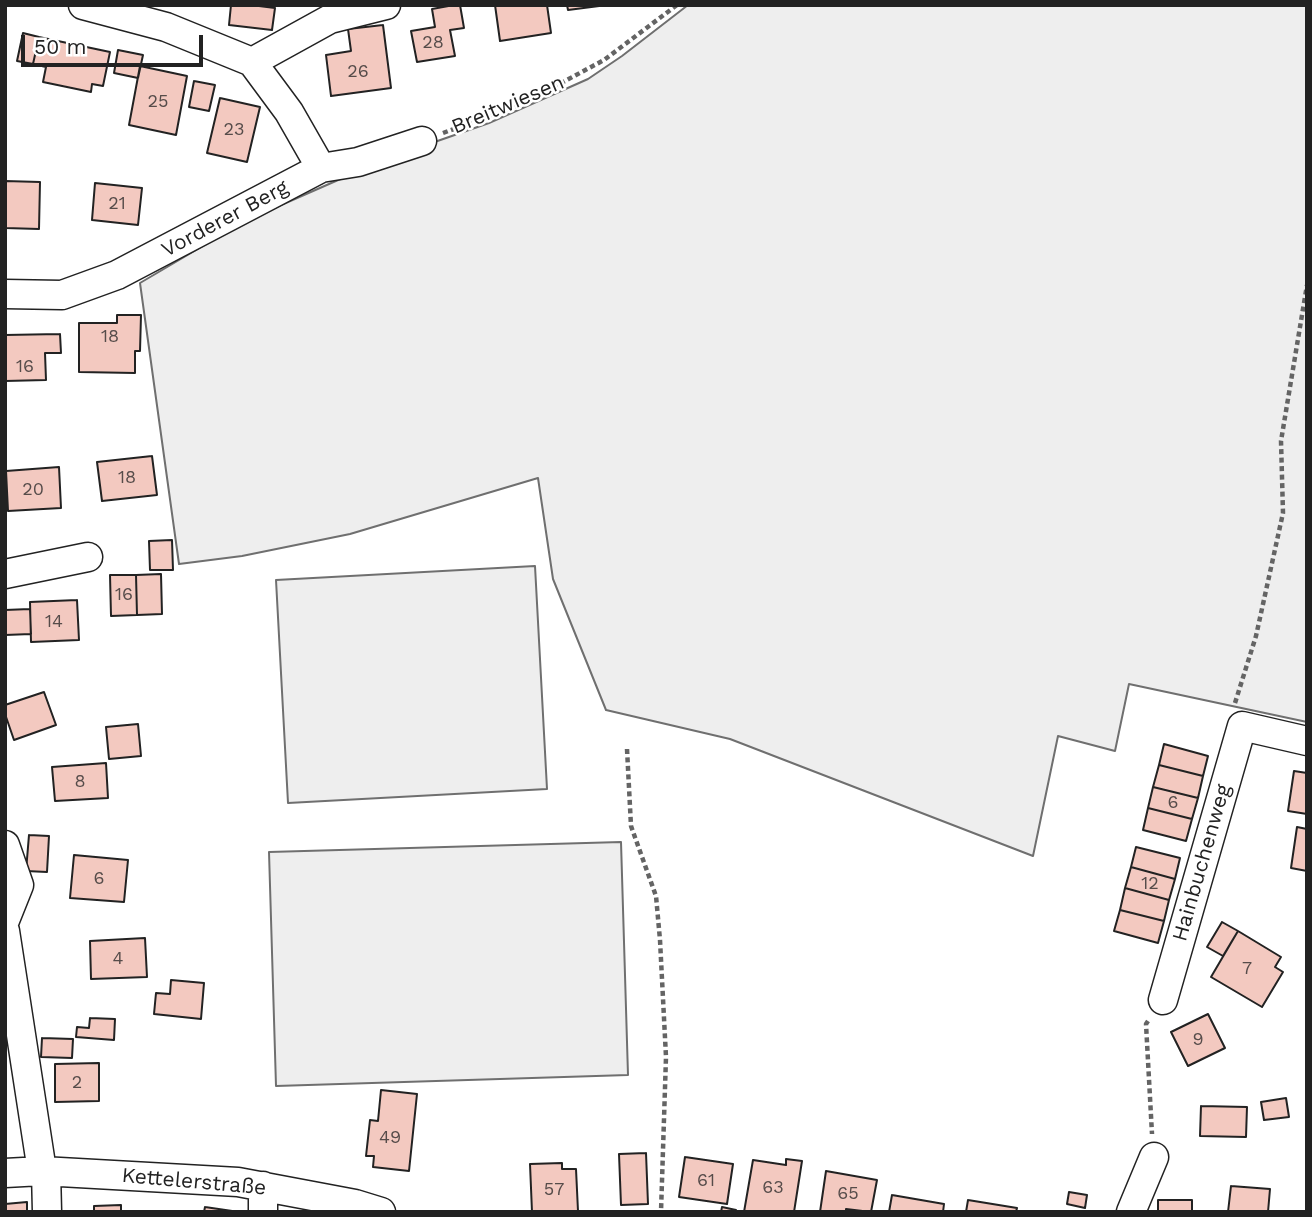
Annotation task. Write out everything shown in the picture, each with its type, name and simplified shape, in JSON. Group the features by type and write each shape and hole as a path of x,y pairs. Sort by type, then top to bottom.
{"street":[{"path":"83,5 166,27 252,62 289,112 321,168 358,162 422,141"},
{"path":"252,62 330,19 386,5"},
{"name":"Vorderer Berg","path":"5,294 62,295 117,275 321,168"},
{"path":"5,574 88,557"},
{"path":"1241,726 1307,741"},
{"name":"Hainbuchenweg","path":"1163,1000 1241,726"},
{"path":"5,845 19,885 5,919"},
{"path":"5,930 44,1171 47,1212"},
{"path":"1131,1212 1153,1157"},
{"name":"Kettelerstraße","path":"5,1173 44,1171 239,1182 263,1199 355,1204 381,1212"}],"path":[{"name":"Breitwiesen","path":"422,141 524,103 604,61 677,5"},
{"path":"1241,726 1234,706 1255,636 1283,513 1281,441 1307,285"},
{"path":"627,749 631,826 656,896 660,940 666,1057 661,1212"},
{"path":"1153,1157 1146,1024 1163,1000"}],"shaded area":[{"path":"688,5 1307,5 1307,722 1129,684 1115,751 1058,736 1033,856 730,739 606,710 553,579 538,478 350,534 242,556 179,564 140,283 247,220 386,159 489,123 588,79"},
{"path":"535,566 547,789 288,803 276,580"},
{"path":"621,842 628,1075 276,1086 269,852"}],"building":[{"path":"231,5 275,8 272,30 229,25"},
{"path":"460,5 464,28 450,30 455,56 417,62 411,31 435,27 432,9"},
{"path":"495,5 547,5 551,33 500,41"},
{"path":"567,5 607,5 568,10"},
{"path":"383,25 391,88 331,96 326,55 351,51 348,29"},
{"path":"23,33 39,37 33,64 17,61"},
{"path":"39,37 110,52 103,86 92,84 91,92 43,82 46,67 33,64"},
{"path":"118,50 143,55 138,78 114,73"},
{"path":"140,66 187,76 176,135 129,125"},
{"path":"194,81 215,85 209,111 189,107"},
{"path":"220,98 260,107 247,162 207,153"},
{"path":"5,181 40,182 39,229 5,228"},
{"path":"95,183 142,188 138,225 92,220"},
{"path":"117,315 141,315 140,351 135,351 135,373 79,372 79,323 117,323"},
{"path":"60,334 61,353 45,353 46,380 5,381 5,335"},
{"path":"152,456 157,495 102,501 97,462"},
{"path":"59,467 61,508 8,511 6,471"},
{"path":"172,540 173,570 150,570 149,541"},
{"path":"161,574 162,614 137,615 136,575"},
{"path":"110,575 136,575 137,615 111,616"},
{"path":"77,600 79,640 31,642 30,602"},
{"path":"30,609 31,634 5,635 5,610"},
{"path":"44,692 56,725 14,740 5,714 5,705"},
{"path":"138,724 141,756 109,759 106,727"},
{"path":"1164,744 1208,756 1203,776 1159,765"},
{"path":"106,763 108,798 55,801 52,767"},
{"path":"1159,765 1203,776 1198,798 1153,787"},
{"path":"1294,771 1307,773 1307,814 1288,811"},
{"path":"1153,787 1198,798 1192,819 1148,808"},
{"path":"1148,808 1192,819 1186,841 1143,830"},
{"path":"1297,827 1307,829 1307,871 1291,868"},
{"path":"29,835 49,836 47,872 26,871"},
{"path":"1136,847 1180,858 1175,879 1131,867"},
{"path":"74,855 128,860 124,902 70,898"},
{"path":"1131,867 1175,879 1169,900 1125,888"},
{"path":"1125,888 1169,900 1164,921 1120,910"},
{"path":"1120,910 1164,921 1158,943 1114,931"},
{"path":"1222,922 1238,931 1223,956 1207,947"},
{"path":"1238,931 1281,957 1275,967 1283,972 1262,1007 1211,977"},
{"path":"145,938 147,977 91,979 90,941"},
{"path":"171,980 204,983 201,1019 154,1014 156,993 170,994"},
{"path":"1208,1014 1225,1048 1188,1066 1171,1032"},
{"path":"90,1018 115,1019 114,1040 76,1037 77,1027 89,1028"},
{"path":"42,1038 73,1039 72,1058 41,1057"},
{"path":"99,1063 99,1101 55,1102 55,1064"},
{"path":"381,1090 417,1094 409,1171 373,1167 374,1156 366,1156 370,1120 378,1121"},
{"path":"1286,1098 1289,1117 1264,1120 1261,1102"},
{"path":"1201,1106 1247,1107 1246,1137 1200,1136"},
{"path":"646,1153 648,1204 621,1205 619,1154"},
{"path":"685,1157 733,1164 727,1204 679,1197"},
{"path":"786,1159 802,1161 794,1212 744,1212 753,1160 786,1165"},
{"path":"562,1163 562,1169 576,1169 578,1211 532,1212 530,1164"},
{"path":"826,1171 877,1180 871,1212 846,1209 846,1212 820,1212"},
{"path":"1231,1186 1270,1189 1268,1212 1228,1212"},
{"path":"1069,1192 1087,1195 1085,1208 1067,1204"},
{"path":"892,1195 944,1204 943,1212 889,1212"},
{"path":"968,1200 1017,1208 1016,1212 966,1212"},
{"path":"1158,1200 1192,1200 1192,1212 1158,1212"},
{"path":"27,1202 27,1212 5,1212 5,1204"},
{"path":"121,1205 121,1212 94,1212 94,1206"},
{"path":"205,1207 239,1212 204,1212"},
{"path":"722,1207 736,1210 737,1212 721,1212"}]}
